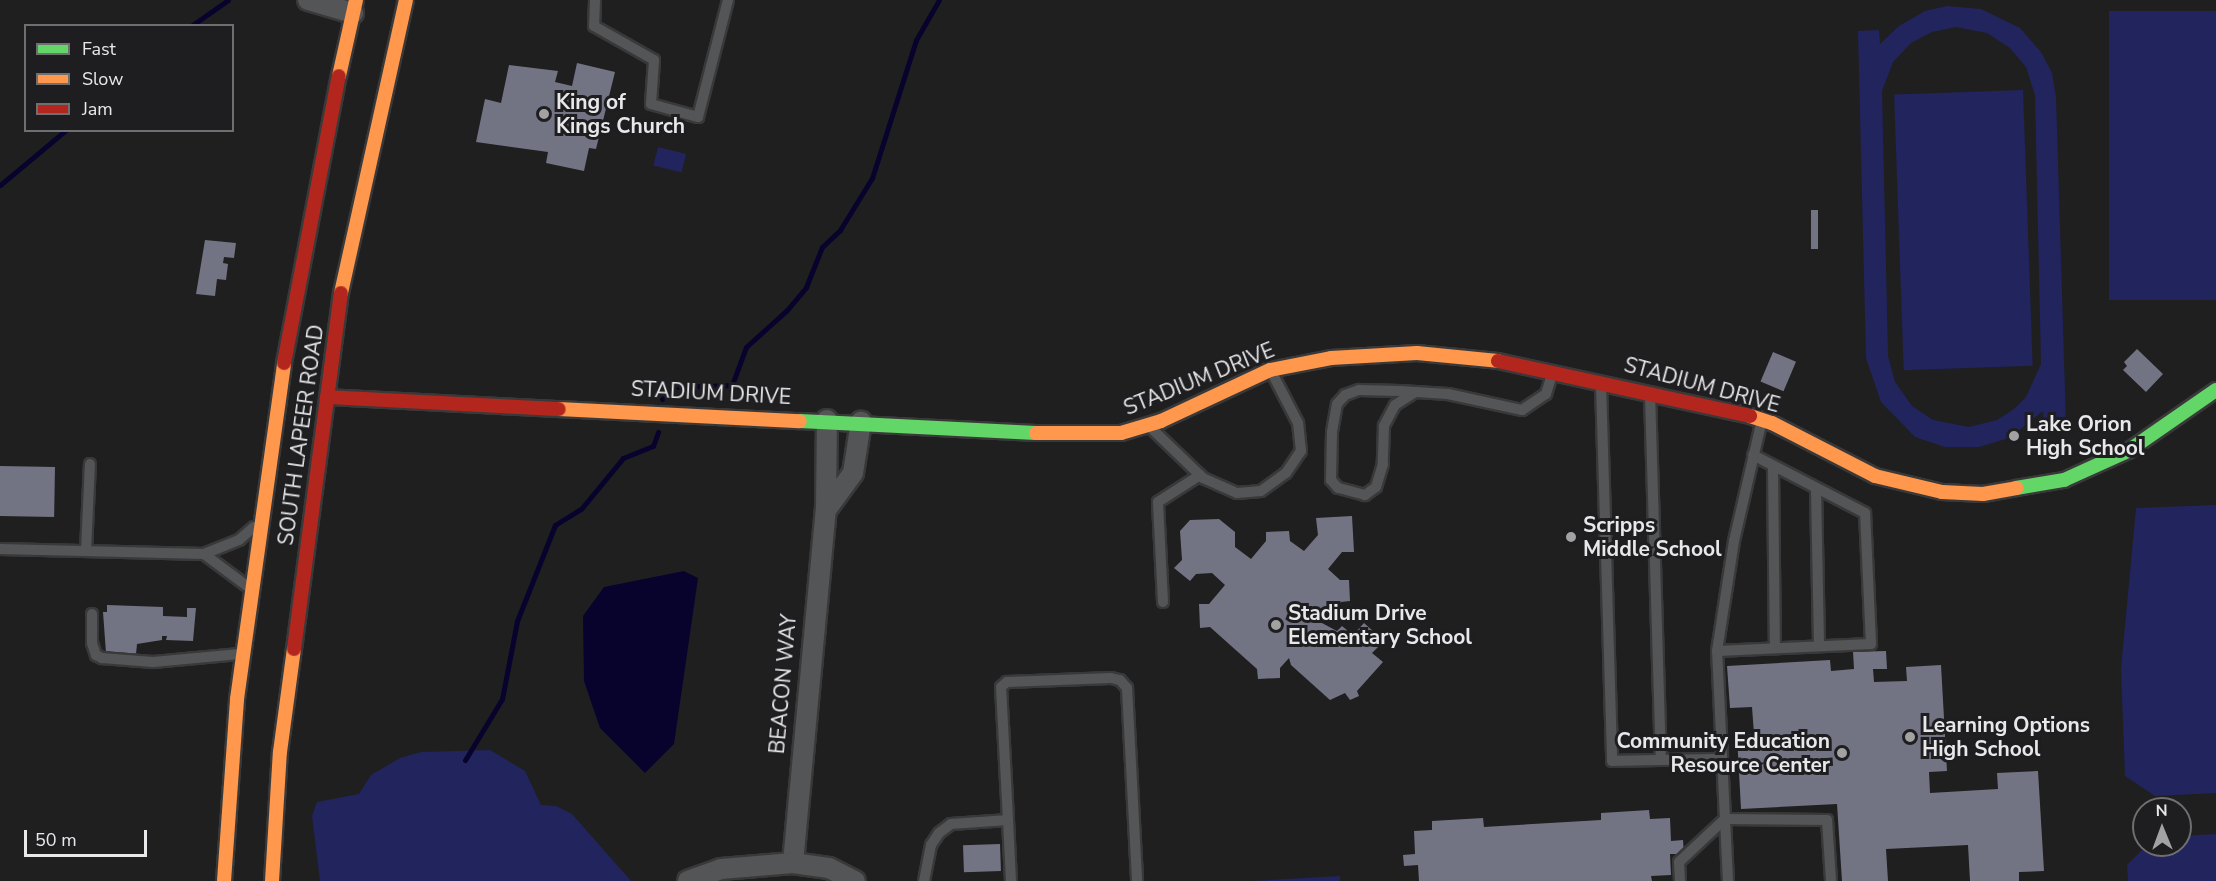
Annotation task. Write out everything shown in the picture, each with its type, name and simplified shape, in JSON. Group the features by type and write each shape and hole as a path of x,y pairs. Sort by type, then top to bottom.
{"main road":[{"name":"SOUTH LAPEER ROAD","path":"272,881 280,752 340,298 406,0"},
{"name":"SOUTH LAPEER ROAD","path":"224,881 243,654 281,378 312,208 355,7"},
{"path":"297,380 297,363 316,256 312,208"},
{"name":"STADIUM DRIVE","path":"307,394 1064,434 1122,433 1148,425 1270,370 1322,359 1417,353 1500,361 1650,391 1762,420 1875,476 1942,492 1983,494 2021,491 2072,477 2136,447 2216,390"},
{"path":"227,840 243,833"},
{"path":"259,881 260,840"}],"street":[{"path":"308,0 355,7"},
{"name":"BEACON WAY","path":"793,863 826,510 824,452 827,420"},
{"path":"826,510 853,473 861,422"},
{"path":"688,881 721,869 793,863 829,868 855,881"}],"lane":[{"path":"595,0 594,26 654,60 651,104 698,117 728,0"},
{"path":"1148,425 1200,475 1237,493 1261,491 1286,473 1301,451 1298,423 1270,370"},
{"path":"1415,392 1395,405 1384,426 1383,464 1376,487 1365,495 1338,488 1331,480 1330,466 1337,404 1345,395 1359,390 1415,392 1490,400 1522,410 1546,394 1552,371"},
{"path":"1601,381 1612,760 1721,759"},
{"path":"1650,391 1661,760"},
{"path":"1728,881 1717,651 1753,455 1762,420"},
{"path":"1717,651 1871,644 1865,513 1753,455"},
{"path":"86,551 90,464"},
{"path":"1773,466 1775,648"},
{"path":"1163,602 1158,502 1200,475"},
{"path":"1816,488 1819,646"},
{"path":"0,549 204,554 239,540 261,521"},
{"path":"204,554 238,577 251,597"},
{"path":"92,614 92,643 96,655 102,658 153,662 243,654"},
{"path":"1011,881 1001,687 1022,681 1120,680 1126,688 1137,881"},
{"path":"1680,881 1679,862 1725,819 1827,820 1831,881"},
{"path":"924,881 931,845 939,833 951,824 1008,820"}],"shaded area":[{"path":"1947,6 1981,9 2020,28 2041,52 2052,73 2056,97 2066,425 2044,425 2043,411 2009,438 1979,447 1945,447 1915,437 1881,402 1866,358 1858,31 1879,30 1880,44 1899,26 1925,11","holes":["1956,27 1987,33 2010,48 2026,67 2035,95 2041,364 2026,397 2014,409 1997,420 1969,427 1933,420 1912,406 1895,382 1888,356 1882,91 1893,62 1911,43 1932,32"]},
{"path":"2109,11 2216,11 2216,300 2109,300"},
{"path":"2023,90 2033,366 1904,370 1894,95"},
{"path":"658,147 686,154 682,172 653,165"},
{"path":"2216,505 2216,793 2155,796 2125,776 2121,669 2136,508"},
{"path":"684,571 698,578 674,744 645,773 600,728 584,681 583,616 604,587"},
{"path":"490,750 525,771 541,805 556,806 572,814 631,881 320,881 312,816 317,802 359,794 371,775 400,758 421,752"},
{"path":"2216,834 2216,881 2128,881 2127,865 2135,857 2192,857 2192,835"},
{"path":"1340,876 1340,881 1254,881"}],"building":[{"name":"King of Kings Church","path":"577,63 615,72 596,149 589,148 584,171 546,163 548,152 476,142 485,99 501,103 509,65 558,71 555,82 572,86"},
{"path":"1811,210 1818,210 1818,249 1811,249"},
{"path":"205,240 236,243 234,258 224,257 223,263 228,264 226,280 217,279 215,296 196,294"},
{"path":"2137,349 2163,374 2146,392 2123,370 2127,366 2124,362"},
{"path":"1773,352 1796,362 1784,391 1760,381"},
{"path":"0,466 55,467 54,517 0,516"},
{"path":"1352,516 1354,552 1342,552 1328,569 1340,580 1349,580 1350,601 1341,602 1320,622 1337,631 1342,626 1353,635 1364,623 1384,641 1372,653 1383,662 1357,691 1359,696 1350,700 1345,693 1330,700 1291,665 1289,658 1280,668 1280,678 1258,679 1257,669 1210,627 1200,628 1199,604 1209,604 1225,585 1212,573 1196,574 1190,581 1174,568 1182,560 1180,531 1190,520 1219,519 1235,532 1235,547 1251,559 1266,541 1266,532 1289,531 1290,541 1304,551 1318,535 1316,518"},
{"path":"107,605 163,607 163,616 187,617 187,608 196,608 193,641 166,640 167,636 162,636 162,640 137,644 136,654 106,653 103,612 107,612"},
{"name":"Community Education Resource Center","path":"1886,651 1887,669 1873,669 1874,682 1907,681 1906,667 1941,665 1947,771 1929,772 1930,793 1998,789 1997,773 2038,771 2044,871 2019,872 2019,881 1970,881 1968,845 1886,849 1888,881 1842,881 1837,804 1741,809 1737,736 1754,734 1752,707 1730,708 1727,666 1830,660 1831,671 1854,669 1853,652"},
{"path":"1649,810 1650,819 1670,818 1671,841 1683,840 1684,854 1670,854 1671,875 1651,876 1652,881 1419,881 1418,865 1404,866 1403,855 1415,854 1414,831 1432,830 1432,821 1483,818 1484,827 1601,820 1601,813"},
{"path":"1000,844 1001,871 964,872 963,845"}],"waterway":[{"path":"194,24 228,0"},
{"path":"662,399 673,387 732,385 746,347 787,310 806,287 822,247 840,230 872,178 916,40 939,0"},
{"path":"0,185 64,132"},
{"path":"465,760 502,699 517,621 555,525 581,509 623,458 653,446 658,432"}],"traffic: fast":[{"path":"2016,488 2064,480 2128,451 2216,390"},
{"path":"800,421 1036,433"}],"traffic: slow":[{"path":"339,76 356,0"},
{"path":"341,293 406,0"},
{"path":"1036,433 1121,433 1161,421 1270,370 1331,358 1417,353 1498,361"},
{"path":"224,881 237,699 284,363"},
{"path":"559,409 800,421"},
{"path":"1750,416 1772,423 1875,476 1942,492 1983,494 2016,488"},
{"path":"272,881 280,752 294,649"}],"traffic: jam":[{"path":"284,363 339,76"},
{"path":"294,649 341,293"},
{"path":"1498,361 1750,416"},
{"path":"327,397 559,409"}],"place":[{"name":"King of Kings Church","path":"544,114"},
{"name":"Lake Orion High School","path":"2014,436"},
{"name":"Scripps Middle School","path":"1571,537"},
{"name":"Stadium Drive Elementary School","path":"1276,625"},
{"name":"Learning Options High School","path":"1910,737"},
{"name":"Community Education Resource Center","path":"1842,753"}]}
